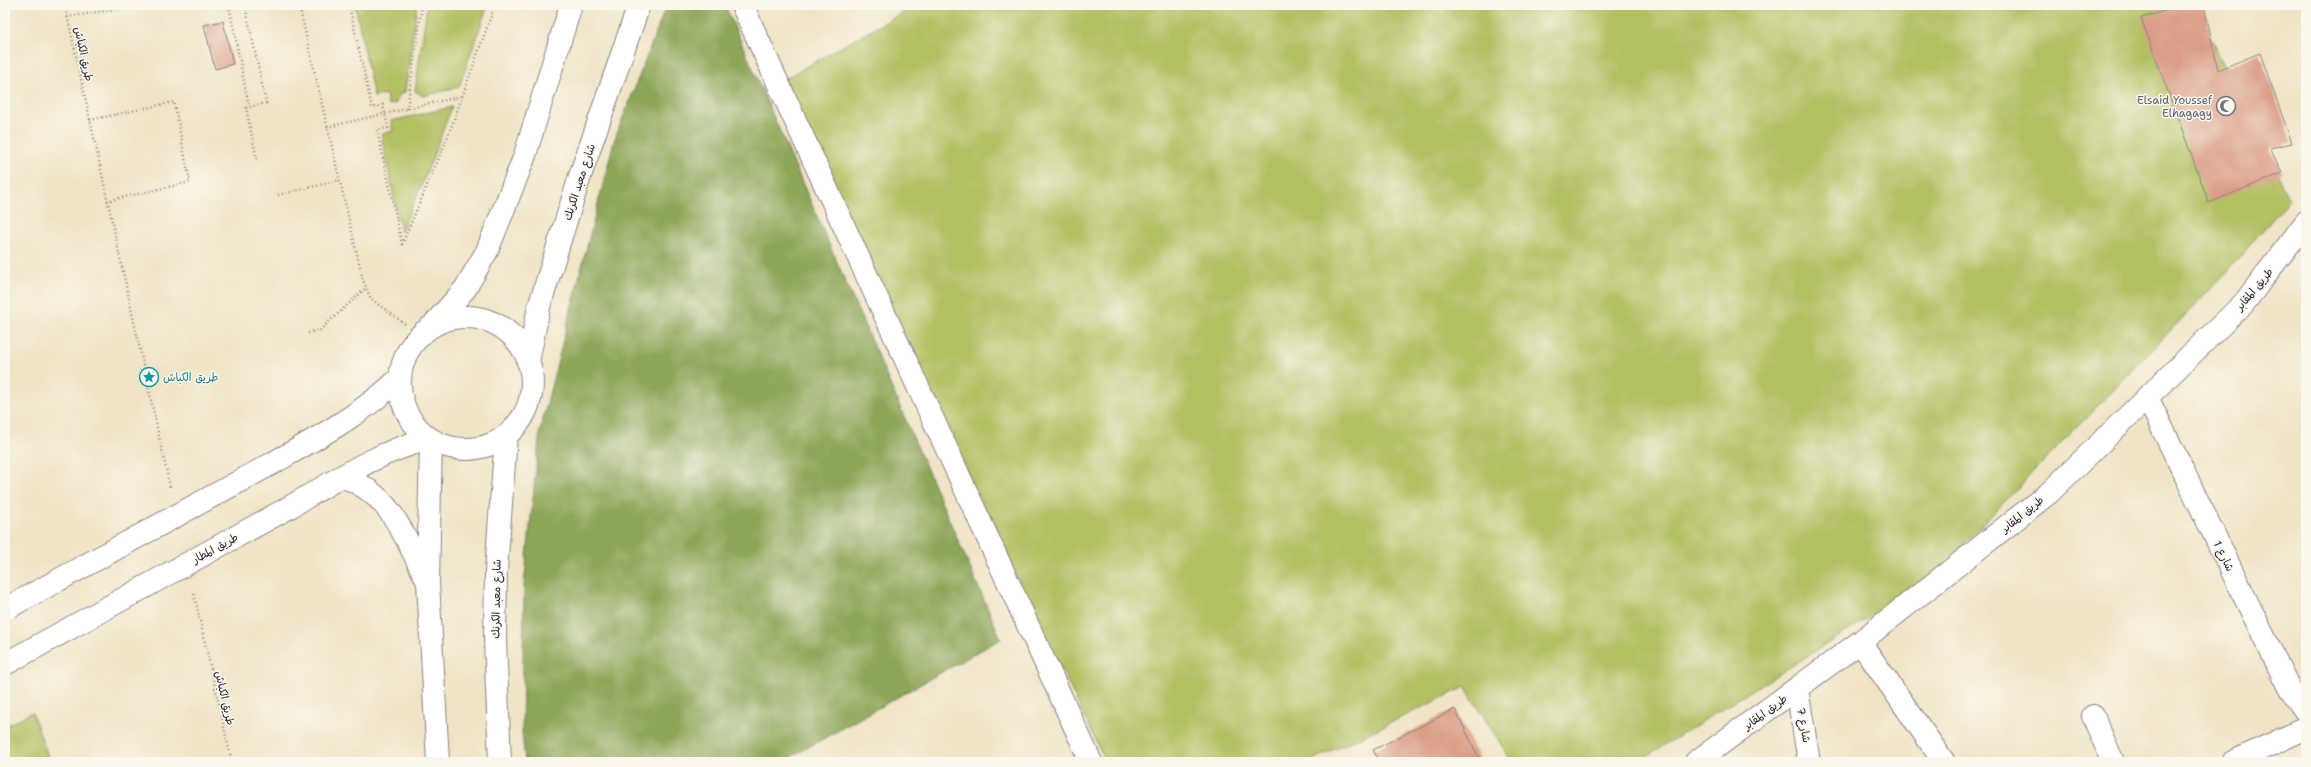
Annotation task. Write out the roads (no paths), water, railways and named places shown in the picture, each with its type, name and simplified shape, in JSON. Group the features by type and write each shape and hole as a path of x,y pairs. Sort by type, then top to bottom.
{"street":[{"path":"426,331 454,318 478,318 500,326 518,341 528,362 532,382 529,403 520,421 506,436 490,445 473,450 455,449 430,439 410,418 404,406 400,378 405,358 426,331 465,289 487,251 524,158 571,5"},
{"name":"شارع معبد الكرنك","path":"528,362 539,307 580,176 639,5"},
{"path":"742,5 1091,762"},
{"name":"طريق المقابر","path":"1696,762 1860,642 2050,492 2244,303 2306,222"},
{"path":"7,608 349,420 384,394 400,378"},
{"name":"شارع 1","path":"2147,397 2289,688 2306,712"},
{"name":"شارع معبد الكرنك","path":"500,762 495,640 496,571 506,436"},
{"path":"430,439 428,582 438,762"},
{"name":"طريق المطار","path":"5,664 385,453 407,444 430,439"},
{"path":"344,477 361,483 387,505 428,582"},
{"path":"1860,642 1944,762"},
{"name":"شارع 7","path":"1797,689 1809,762"},
{"path":"2093,716 2113,762"},
{"path":"2233,762 2306,728"}],"place":[{"name":"Elsaid Youssef Elhagagy","path":"2226,106"},
{"name":"طريق الكباش","path":"149,377"}]}
